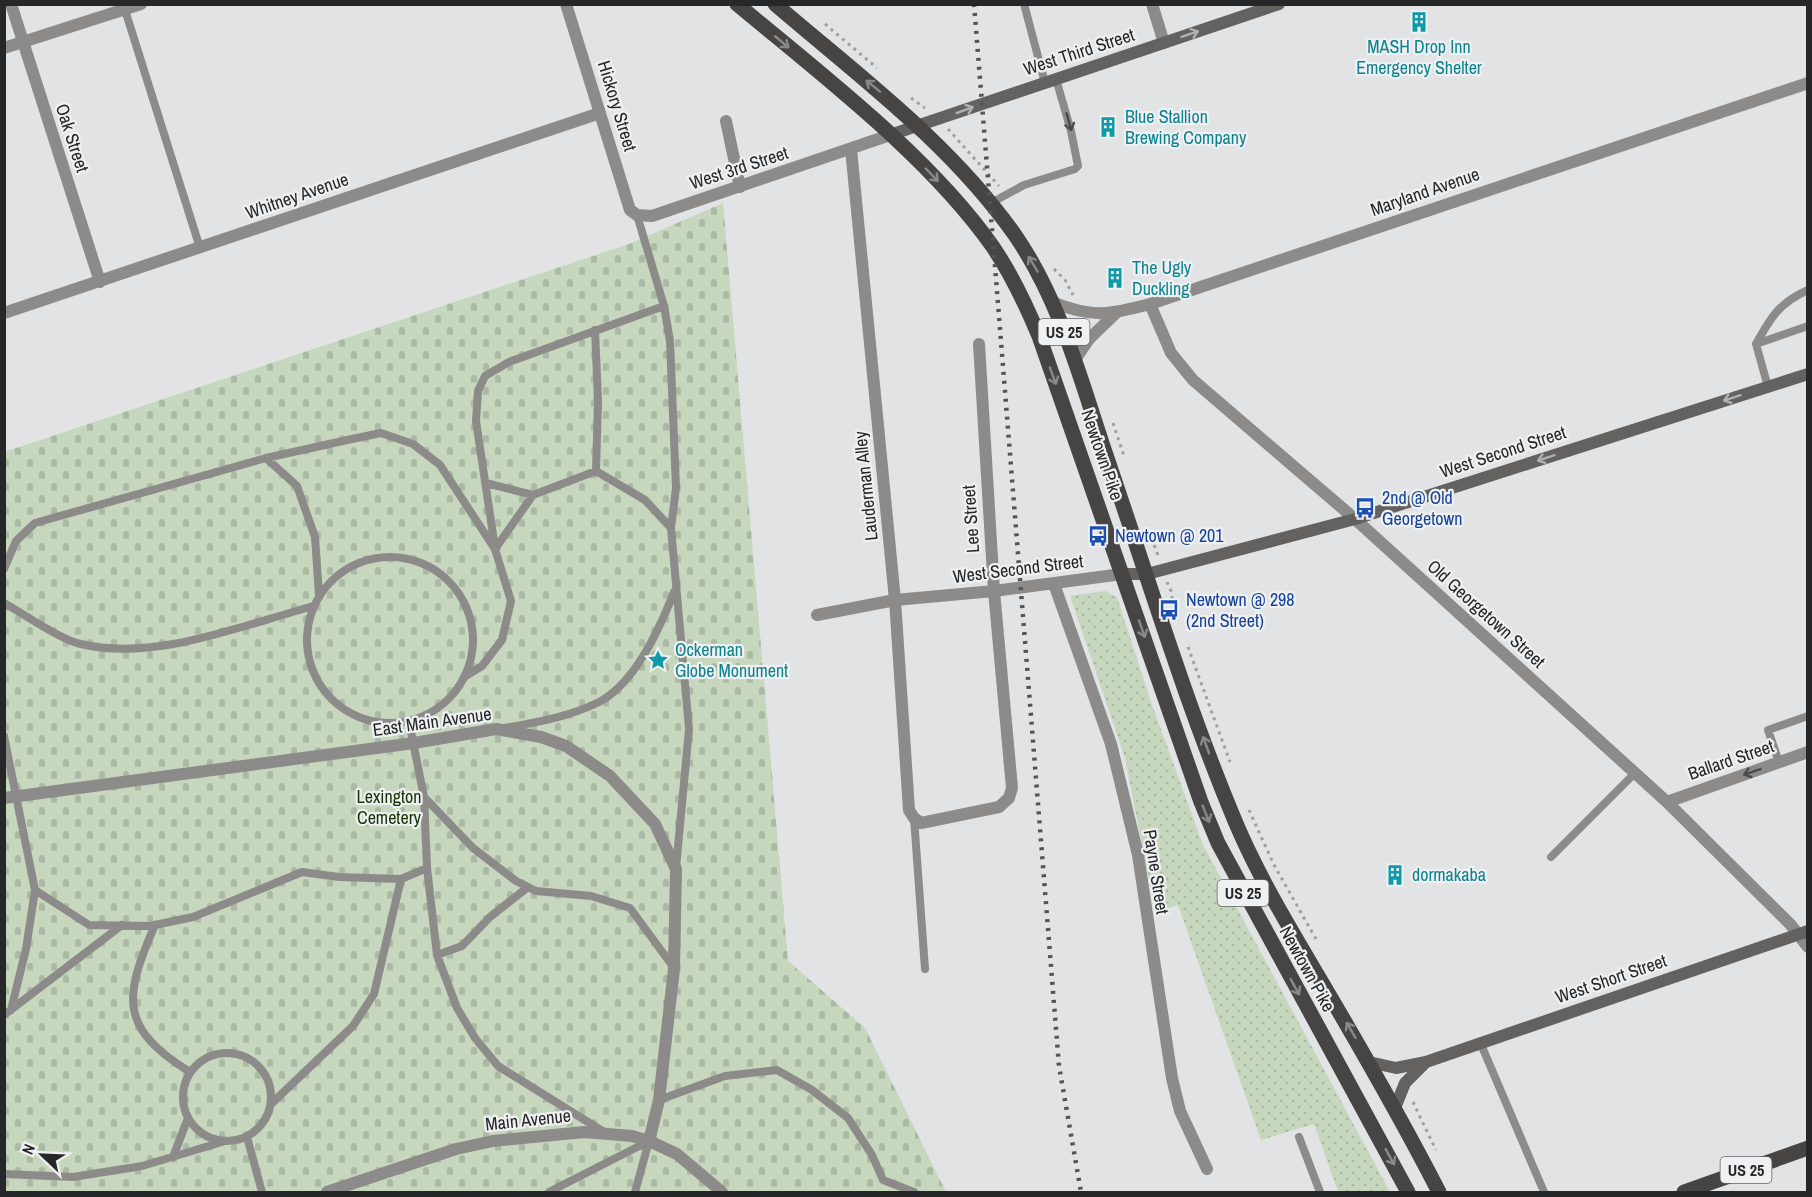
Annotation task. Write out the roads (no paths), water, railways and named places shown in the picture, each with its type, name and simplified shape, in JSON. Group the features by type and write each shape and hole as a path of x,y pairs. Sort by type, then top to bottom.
{"main road":[{"name":"Newtown Pike","path":"737,4 890,135 932,175 993,247 1022,297 1039,336 1201,802 1218,843 1408,1192"},
{"name":"Newtown Pike","path":"775,4 918,125 952,158 991,203 1017,238 1052,302 1235,822 1264,883 1369,1062 1439,1192"},
{"name":"West Third Street","path":"890,135 1280,4"},
{"name":"West Second Street","path":"1122,574 1147,574 1354,519 1808,374"},
{"name":"West Short Street","path":"1369,1062 1396,1068 1426,1062 1803,933"},
{"name":"West Short Street","path":"1395,1108 1405,1083 1426,1062"},
{"name":"US 25","path":"1684,1192 1808,1148"}],"street":[{"name":"Oak Street","path":"11,4 100,282"},
{"path":"4,48 141,4"},
{"name":"Hickory Street","path":"566,4 630,210 637,215"},
{"path":"1152,4 1164,43"},
{"name":"Maryland Avenue","path":"1052,302 1079,312 1116,313 1150,304 1808,83"},
{"name":"Whitney Avenue","path":"4,314 600,113"},
{"path":"726,121 740,187"},
{"path":"851,149 890,135"},
{"name":"West 3rd Street","path":"637,215 652,216 851,149"},
{"name":"Lauderman Alley","path":"851,149 895,600 909,810 914,818"},
{"name":"Old Georgetown Street","path":"1150,304 1171,353 1182,369 1354,519 1667,801 1803,933 1808,947"},
{"path":"1074,361 1089,339 1116,313"},
{"name":"Lee Street","path":"914,818 921,823 990,810 1004,804 1012,788 994,591 979,344"},
{"name":"West Second Street","path":"817,615 895,600 994,591 1122,574"},
{"name":"Payne Street","path":"1054,584 1111,744 1138,855 1172,1078 1180,1111 1207,1169"},
{"name":"East Main Avenue","path":"10,798 414,743 496,729 541,737 566,746 610,776 656,824 676,868 674,969 659,1100 649,1141"},
{"name":"Ballard Street","path":"1667,801 1808,752"},
{"name":"Main Avenue","path":"327,1192 456,1149 505,1140 584,1132 649,1141 676,1154 722,1192"}],"lane":[{"path":"991,203 1013,190 1076,170 1078,166 1071,131 1050,81 1024,4"},
{"path":"124,10 200,248"},
{"path":"637,215 664,306 670,341 675,477 671,528 689,729 676,868"},
{"path":"1768,387 1756,344 1771,317 1787,300 1808,290"},
{"path":"464,677 472,650 471,622 461,596 442,575 418,561 390,556 363,561 338,574 319,595 307,631 308,658 318,683 335,704 357,717 382,724 409,722 432,712 444,702 464,677 482,666 502,640 511,601 495,549 476,421 478,391 485,376 509,362 664,306"},
{"path":"1756,344 1808,326"},
{"path":"595,330 598,401 596,471"},
{"path":"4,568 16,541 35,523 266,458 381,434 413,444 440,465 495,549"},
{"path":"266,458 297,486 315,537 319,595"},
{"path":"596,471 645,500 671,528"},
{"path":"495,549 533,495 596,471"},
{"path":"486,483 533,495"},
{"path":"496,729 553,720 601,701 637,668 664,619 675,589"},
{"path":"4,603 79,644 130,650 188,642 314,606"},
{"path":"1779,762 1768,730 1808,716"},
{"path":"409,722 424,797 427,868 437,955 457,1008 475,1038 498,1066 606,1134"},
{"path":"4,736 10,798 35,890 26,949 8,1012"},
{"path":"1551,857 1635,773"},
{"path":"424,797 473,848 516,881 536,891 591,896 630,908 674,969"},
{"path":"914,818 926,969"},
{"path":"35,890 89,925 154,925 193,917 302,872 339,877 401,879 427,868"},
{"path":"4,1174 73,1177 142,1166 247,1137 263,1124 271,1104 353,1026 374,994 401,879"},
{"path":"437,955 462,946 490,917 528,887"},
{"path":"8,1012 122,925"},
{"path":"154,925 141,956 131,998 142,1035 164,1056 190,1072"},
{"path":"1480,1042 1544,1192"},
{"path":"225,1142 203,1135 188,1118 182,1095 190,1072 210,1055 237,1053 250,1058 268,1077 271,1104"},
{"path":"659,1100 724,1076 777,1070 812,1090 848,1118 872,1155 886,1192"},
{"path":"173,1157 188,1118"},
{"path":"247,1137 262,1192"},
{"path":"1299,1137 1320,1192"},
{"path":"549,1192 649,1141"},
{"path":"635,1192 649,1141"},
{"path":"883,1180 914,1192"}],"railway":[{"path":"974,4 1059,1066 1081,1192"}],"place":[{"name":"MASH Drop Inn Emergency Shelter","path":"1419,22"},
{"name":"Blue Stallion Brewing Company","path":"1108,127"},
{"name":"The Ugly Duckling","path":"1115,278"},
{"name":"2nd @ Old Georgetown","path":"1365,508"},
{"name":"Newtown @ 201","path":"1098,536"},
{"name":"Newtown @ 298 (2nd Street)","path":"1169,610"},
{"name":"Ockerman Globe Monument","path":"658,660"},
{"name":"dormakaba","path":"1395,875"}],"park label":[{"name":"Lexington Cemetery","path":"389,807"}]}
